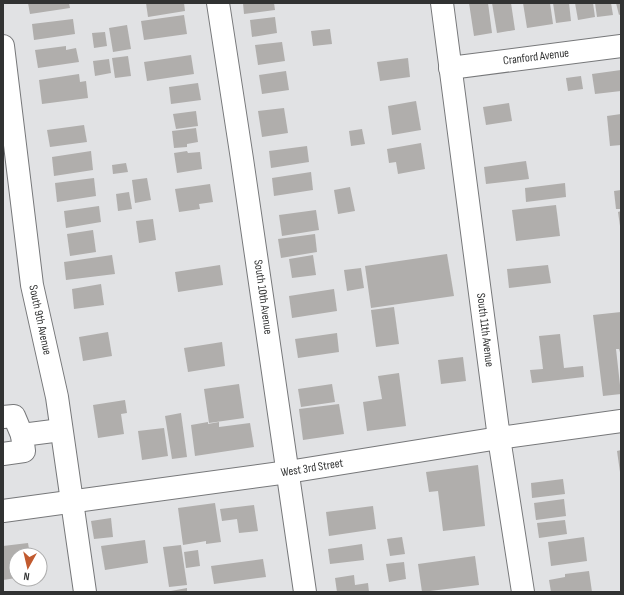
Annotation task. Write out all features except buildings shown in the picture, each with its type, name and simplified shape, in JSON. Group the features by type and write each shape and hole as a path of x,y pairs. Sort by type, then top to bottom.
{"street":[{"name":"South 10th Avenue","path":"218,3 305,592"},
{"name":"South 11th Avenue","path":"442,3 498,438 523,592"},
{"name":"South 9th Avenue","path":"3,46 32,285 57,397 85,592"},
{"name":"Cranford Avenue","path":"450,68 621,46"},
{"path":"3,417 14,416 22,435 24,451 3,454"},
{"name":"West 3rd Street","path":"3,511 288,472 498,438 621,421"},
{"path":"22,435 61,430"}]}
